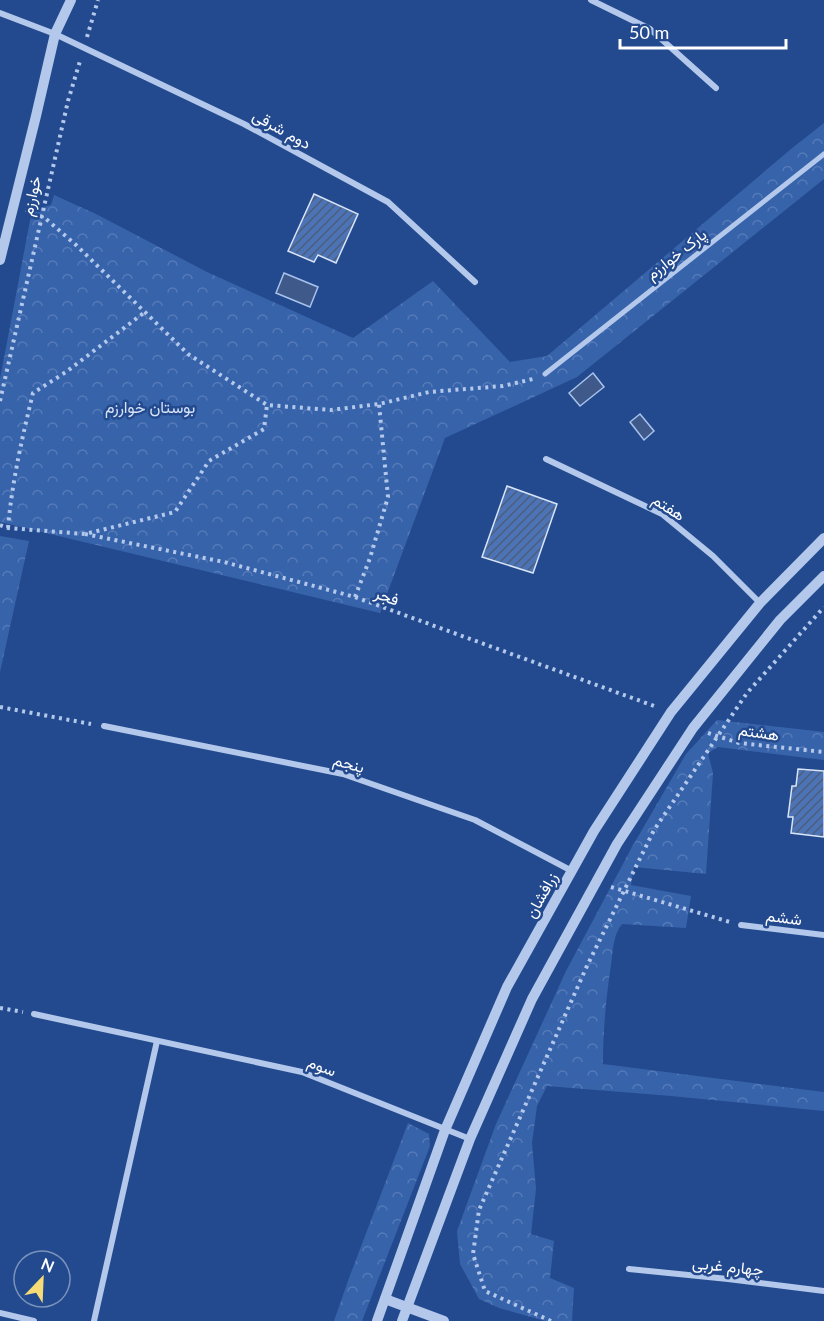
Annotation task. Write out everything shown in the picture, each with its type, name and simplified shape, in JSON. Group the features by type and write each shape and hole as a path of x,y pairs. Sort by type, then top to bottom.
{"street":[{"name":"خوارزم","path":"0,260 55,34 71,0"},
{"path":"591,0 650,28 716,88"},
{"name":"دوم شرقی","path":"0,13 55,34 244,124 388,202 475,282"},
{"name":"پارک خوارزم","path":"545,374 824,154"},
{"name":"هفتم","path":"546,459 662,514 713,556 760,603"},
{"name":"زرافشان","path":"377,1321 445,1130 507,987 594,831 671,712 760,603 824,538"},
{"path":"402,1321 470,1139 531,999 616,844 693,728 780,620 824,576"},
{"name":"پنجم","path":"104,726 343,774 475,820 572,871"},
{"name":"ششم","path":"741,925 824,935"},
{"name":"سوم","path":"34,1014 302,1072 470,1139"},
{"path":"94,1321 157,1041"},
{"name":"چهارم غربی","path":"629,1269 824,1291"},
{"path":"385,1299 444,1321"},
{"path":"0,1313 34,1321"}],"path":[{"path":"87,37 98,0"},
{"name":"خوارزم","path":"0,401 68,101 80,59"},
{"path":"14,205 45,218 188,354 267,405 331,410 379,404 429,392 503,386 531,381 545,374"},
{"path":"8,528 18,457 33,393 66,372 145,312"},
{"path":"355,597 370,558 388,497 379,404"},
{"path":"0,525 8,528 85,534 175,512 209,461 264,429 267,405"},
{"name":"فجر","path":"85,534 224,562 355,597 671,712"},
{"path":"551,1321 485,1290 473,1254 479,1210 586,968 654,830 747,693 824,607"},
{"path":"0,707 104,726"},
{"name":"هشتم","path":"693,728 739,743 824,752"},
{"path":"595,883 741,925"},
{"path":"0,1008 34,1014"}],"green space":[{"name":"بوستان خوارزم","path":"824,123 824,179 577,377 445,438 380,613 0,522 0,379 32,210 51,205 54,195 96,214 207,272 353,338 433,281 510,362 547,356"},
{"path":"0,536 29,541 0,672"},
{"path":"717,720 824,732 824,760 718,747 708,753 713,773 706,874 634,867 631,885 691,896 686,928 622,924 619,928 614,943 608,990 603,1064 824,1092 824,1111 547,1086 537,1106 532,1143 536,1189 531,1234 554,1241 550,1278 574,1288 572,1321 545,1321 499,1308 479,1299 460,1264 457,1231 496,1124 566,971 632,847 686,754"},
{"path":"408,1123 429,1134 430,1146 362,1321 334,1321 349,1278"}],"shaded area":[{"path":"284,273 318,287 310,307 276,293"},
{"path":"593,373 604,387 580,406 569,393"},
{"path":"640,414 654,431 644,440 630,422"}],"building":[{"path":"314,194 358,214 336,263 318,255 314,262 288,251"},
{"path":"507,486 557,504 533,573 482,557"},
{"path":"798,769 824,771 824,837 791,833 793,817 788,817 792,786 796,786"}]}
